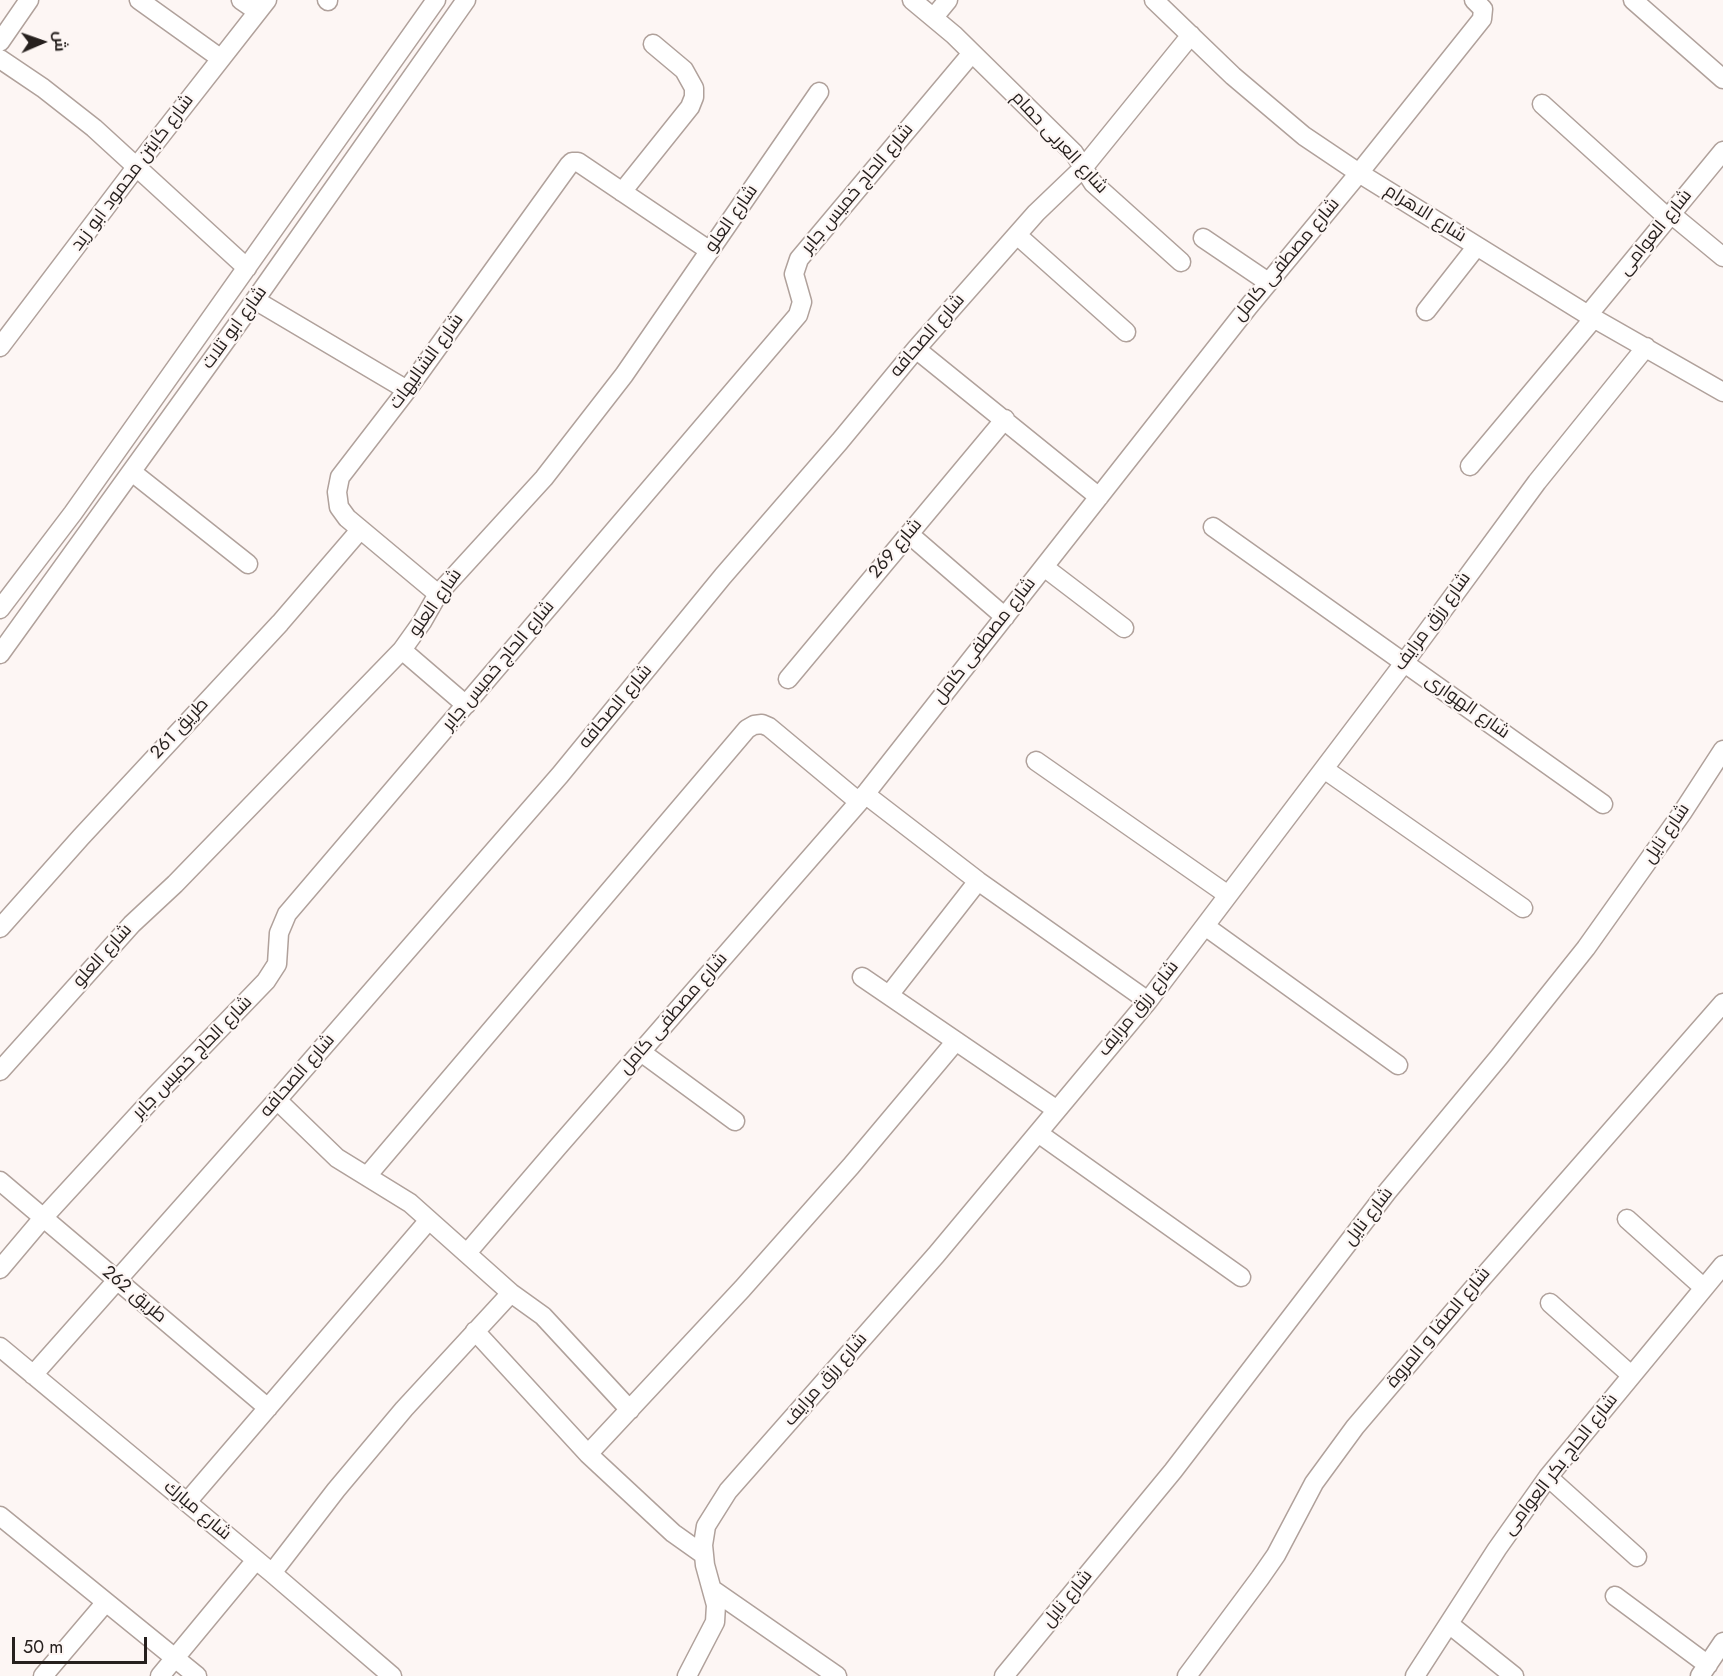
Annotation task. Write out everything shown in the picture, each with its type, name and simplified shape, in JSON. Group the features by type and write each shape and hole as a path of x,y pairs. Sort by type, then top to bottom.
{"street":[{"path":"0,42 29,0"},
{"path":"139,0 220,58"},
{"path":"241,0 262,5"},
{"name":"شارع ابو تلات","path":"0,609 80,503 436,0"},
{"name":"شارع ابو تلات","path":"0,654 298,240 466,0"},
{"name":"شارع العربى حمام","path":"912,0 934,17 1074,153 1093,183 1181,262"},
{"path":"934,17 948,0"},
{"path":"1633,0 1723,79"},
{"name":"شارع الاهرام","path":"1167,4 1191,35 1233,76 1304,136 1359,174 1591,316 1723,392"},
{"name":"شارع كابتن محمود ابو زيد","path":"0,347 136,166 262,5"},
{"name":"شارع مصطفى كامل","path":"467,1253 862,798 1268,282 1359,174 1482,19 1479,7"},
{"name":"شارع الصحافه","path":"33,1374 277,1100 560,775 723,576 916,349 1036,213 1083,168 1191,35"},
{"path":"622,192 690,107 694,97 694,88 684,70 653,44"},
{"name":"شارع الحاج خميس جابر","path":"0,1269 43,1218 155,1096 266,981 277,964 279,933 287,914 798,315 802,302 794,274 799,259 972,53"},
{"path":"0,59 43,88 94,128 247,268"},
{"name":"شارع العلو","path":"0,1071 132,924 183,876 402,650 417,630 438,594 544,478 624,375 819,92"},
{"path":"1542,104 1669,216 1723,257"},
{"name":"شارع العوامى","path":"1470,466 1723,151"},
{"name":"شارع الشاليهات","path":"438,594 347,518 339,507 337,492 340,477 407,390 569,165 572,162 578,162 710,251"},
{"path":"278,225 298,240"},
{"path":"1017,235 1126,332"},
{"path":"1203,238 1268,282"},
{"path":"1426,311 1477,246"},
{"path":"255,300 407,390"},
{"name":"شارع رزق مرايف","path":"687,1676 715,1622 716,1605 703,1545 706,1526 728,1491 936,1255 1148,1000 1404,663 1537,482 1646,347"},
{"path":"916,349 1099,497"},
{"name":"شارع 269","path":"788,679 1005,419"},
{"path":"132,472 248,564"},
{"name":"شارع الهوارى","path":"1213,527 1603,804"},
{"name":"طريق 261","path":"0,928 81,837 280,623 360,530"},
{"path":"909,534 1005,617"},
{"path":"1044,567 1124,628"},
{"path":"402,650 466,705"},
{"path":"367,1176 747,729 754,725 762,724 769,727 862,798 1148,1000"},
{"name":"شارع نايل","path":"1004,1676 1173,1471 1387,1192 1586,948 1663,841 1723,750"},
{"path":"1036,760 1228,895"},
{"path":"1324,769 1523,908"},
{"path":"888,995 978,881"},
{"path":"1205,926 1398,1065"},
{"path":"862,977 1057,1110"},
{"name":"شارع الصفا و المروة","path":"1186,1676 1260,1578 1281,1546 1314,1483 1355,1427 1476,1284 1723,1003"},
{"path":"588,1454 773,1254 851,1166 956,1041"},
{"path":"641,1052 735,1121"},
{"path":"277,1100 337,1158 410,1203 511,1293 543,1316 630,1410"},
{"path":"1038,1132 1241,1277"},
{"name":"طريق 262","path":"0,1181 268,1408"},
{"path":"1627,1219 1704,1288"},
{"path":"187,1502 429,1220"},
{"name":"شارع الحاج بكر العوامى","path":"1416,1676 1497,1550 1548,1478 1723,1265"},
{"path":"272,1572 351,1472 511,1293"},
{"path":"1550,1303 1631,1375"},
{"path":"475,1331 588,1454 673,1533 704,1555"},
{"name":"شارع مبارك","path":"0,1347 272,1572 392,1676"},
{"path":"1548,1478 1637,1557"},
{"path":"0,1516 197,1676"},
{"path":"160,1676 256,1560"},
{"path":"713,1590 837,1676"},
{"path":"1615,1596 1704,1670 1723,1642"},
{"path":"43,1676 106,1602"},
{"path":"1449,1624 1514,1676"}]}
